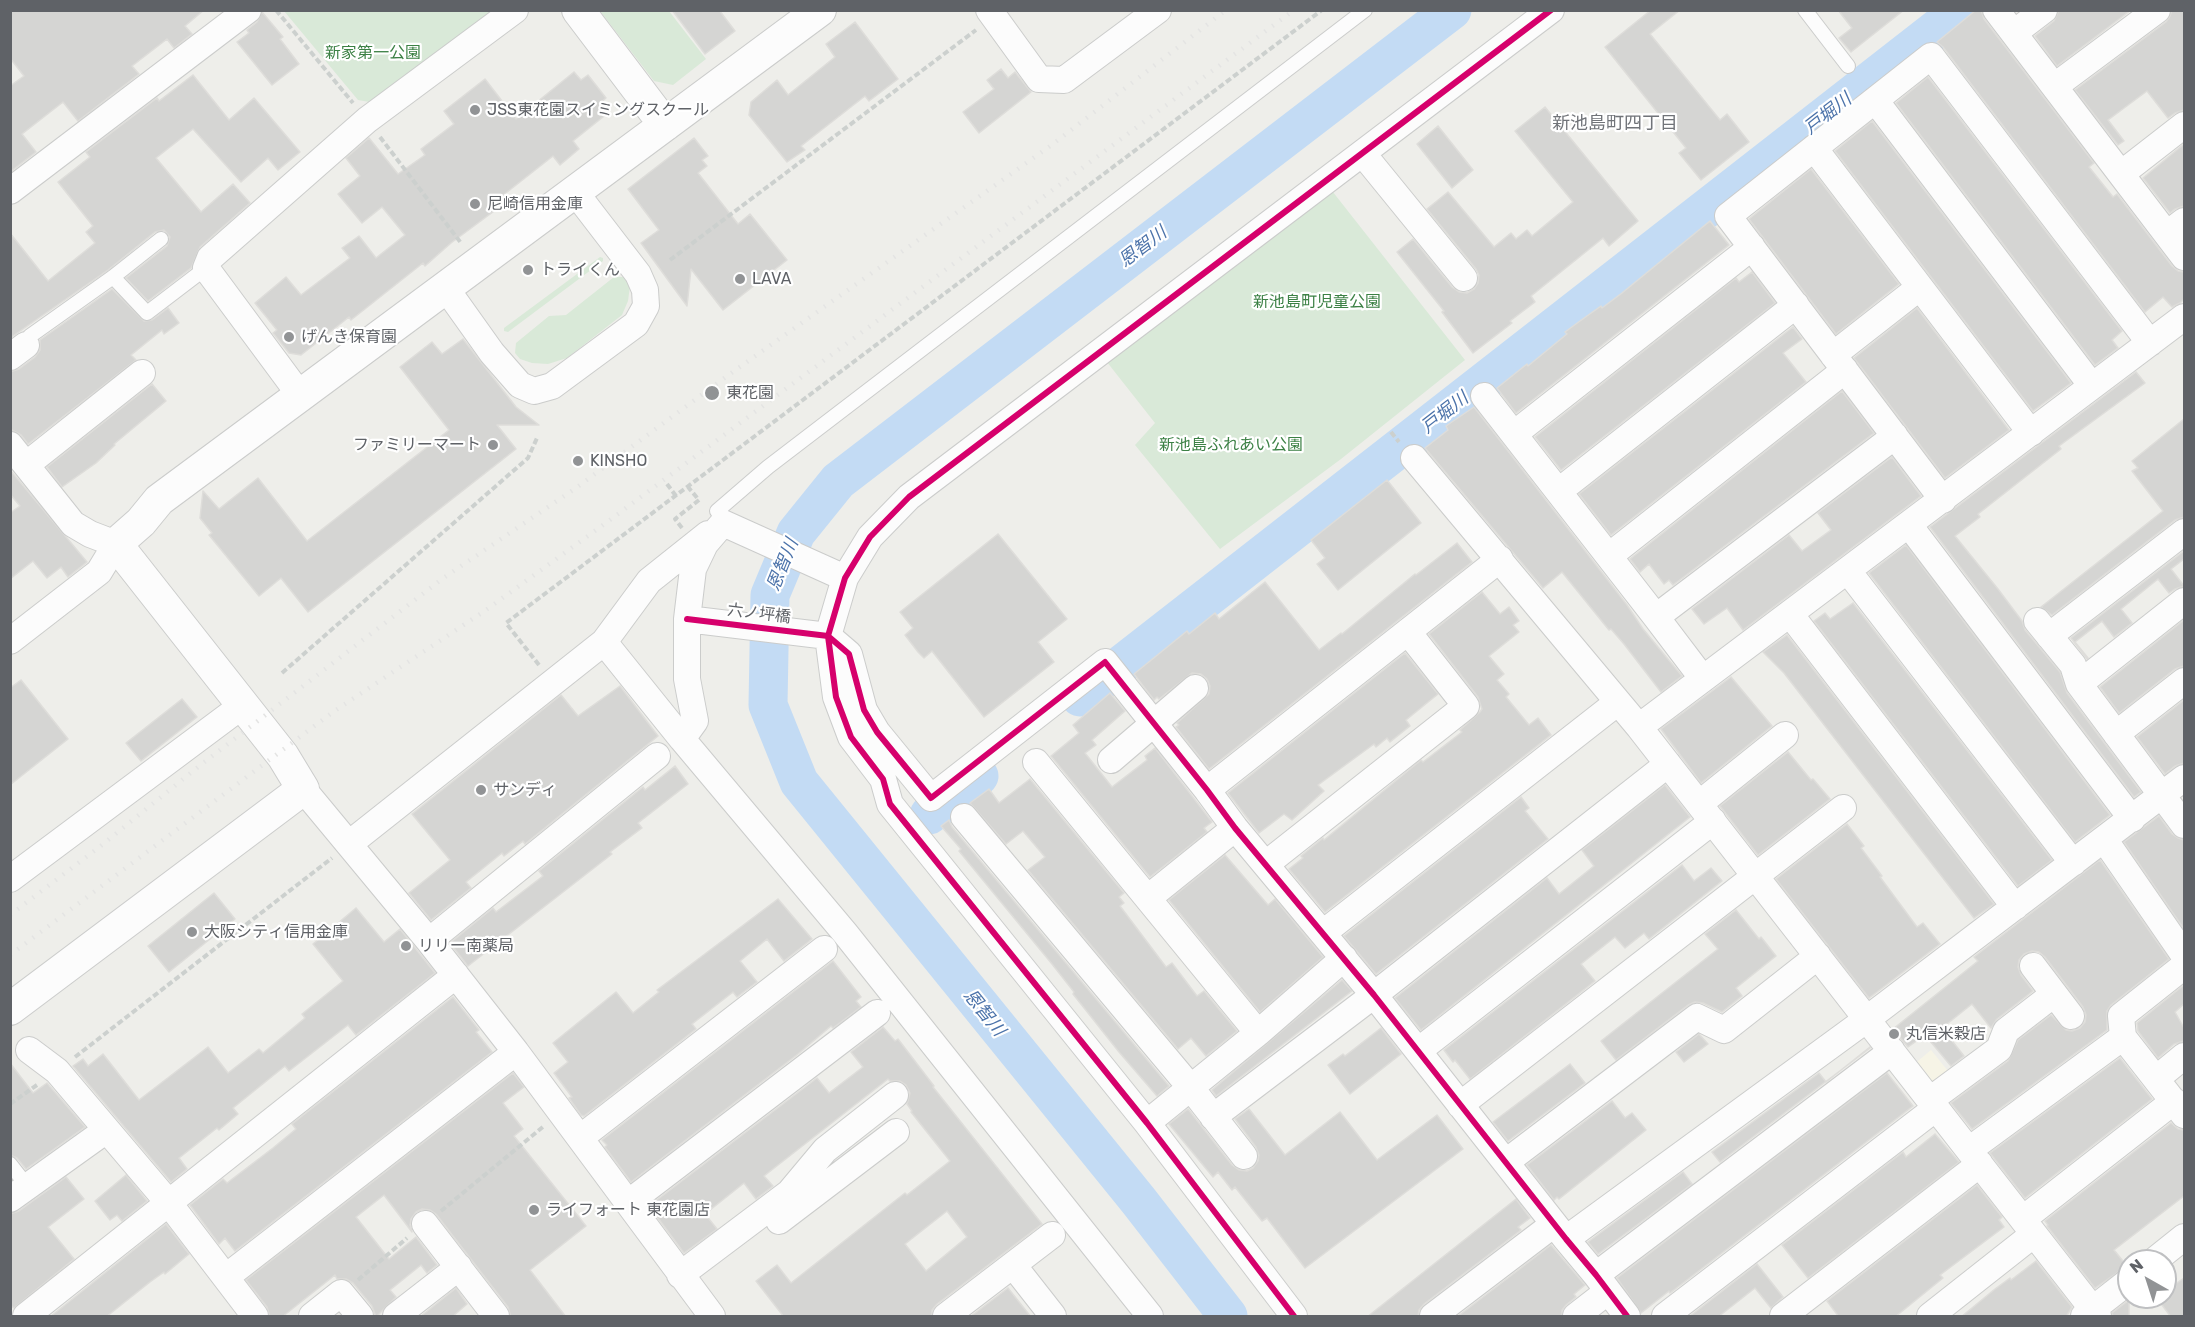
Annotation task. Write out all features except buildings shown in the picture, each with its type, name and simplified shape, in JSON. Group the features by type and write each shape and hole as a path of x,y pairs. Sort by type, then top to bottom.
{"street":[{"path":"10,191 248,10"},
{"path":"300,395 206,268 210,258 367,120 515,10"},
{"path":"578,10 665,125"},
{"path":"10,641 99,572 116,544 141,522 159,500 820,10"},
{"path":"991,14 1039,79 1064,80 1158,10"},
{"path":"1294,1317 1147,1123 890,804 883,779 851,737 847,727 836,697 828,636 845,578 870,537 909,497 1551,10"},
{"path":"1996,10 2121,174 2176,228 2184,257"},
{"path":"2014,33 2044,10"},
{"path":"2055,86 2157,10"},
{"path":"1943,500 1728,216 1931,56 2150,343"},
{"path":"1875,100 2092,386"},
{"path":"2121,174 2184,125"},
{"path":"1814,148 2031,433"},
{"path":"1363,153 1464,278"},
{"path":"445,287 485,343 520,385 534,391 552,386 636,324 646,306 645,290 638,274 574,192"},
{"path":"1514,434 1752,247"},
{"path":"1609,556 1839,363 1920,287"},
{"path":"1559,491 1796,305"},
{"path":"1639,727 2184,317"},
{"path":"26,465 141,373"},
{"path":"1484,396 1703,679"},
{"path":"1656,617 1895,436"},
{"path":"10,445 74,524 116,544 283,756 342,850 429,941 456,975 516,1052 712,1317"},
{"path":"1414,458 1639,727 2029,1226 2092,1314 2117,1292"},
{"path":"720,517 845,578"},
{"path":"682,739 695,721 687,679 687,620 693,569 720,517"},
{"path":"342,850 604,642 649,581 694,543 720,517"},
{"path":"1909,525 2132,819"},
{"path":"2184,532 2043,628 2073,665 2079,684 2184,825"},
{"path":"1207,790 1500,560"},
{"path":"1848,571 2073,863"},
{"path":"2079,684 2184,601"},
{"path":"1790,614 2015,907"},
{"name":"六ノ坪橋","path":"687,620 828,636"},
{"path":"1266,864 1466,706 1408,632"},
{"path":"828,636 849,654 864,710 877,732 931,798 1105,662 1235,828 1374,995 1627,1317"},
{"path":"604,642 867,960 1150,1317"},
{"path":"2116,734 2184,681"},
{"path":"1111,760 1195,688"},
{"path":"1323,933 1618,702"},
{"path":"10,879 243,705"},
{"path":"1418,1051 1706,813 1785,735"},
{"path":"429,941 657,756"},
{"path":"1036,762 1258,1033"},
{"path":"1214,1117 1374,995 1668,764"},
{"path":"1433,1317 1560,1232 1867,1019 2184,778"},
{"path":"10,1009 303,789"},
{"path":"1460,1105 1842,808"},
{"path":"964,817 1191,1088 1244,1156"},
{"path":"1148,898 1235,828"},
{"path":"2104,839 2184,955"},
{"path":"580,1138 824,949"},
{"path":"1506,1162 1697,1017 1724,1030 1818,956"},
{"path":"1147,1123 1258,1033 1344,958"},
{"path":"2033,966 2071,1016"},
{"path":"1930,1317 2029,1226 2179,1108 2123,1037 2121,1016 2184,966"},
{"path":"26,1317 456,975"},
{"path":"1665,1317 1933,1104 1999,1049 2006,1031 2054,994"},
{"path":"628,1203 877,1013"},
{"path":"1783,1317 2123,1037"},
{"path":"29,1050 57,1071 105,1131 168,1202 255,1317"},
{"path":"1576,1317 1602,1284 1892,1051"},
{"path":"226,1277 516,1052"},
{"path":"2156,1079 2184,1056"},
{"path":"685,1282 789,1193 825,1150 895,1095"},
{"path":"19,1193 105,1131"},
{"path":"685,1282 896,1132"},
{"path":"424,1224 496,1317"},
{"path":"946,1317 1052,1235"},
{"path":"2169,1249 2184,1237"},
{"path":"1013,1265 1053,1317"},
{"path":"396,1317 459,1267"},
{"path":"312,1317 341,1293 360,1317"}],"lane":[{"path":"720,517 777,460 1365,10"},
{"path":"1806,10 1848,66"},
{"path":"18,351 30,336 113,277 161,239"},
{"path":"113,277 147,313 206,268"},
{"path":"10,1164 19,1193"}],"path":[{"path":"552,683 506,623 1322,10"},
{"path":"670,260 991,14"},
{"path":"282,674 528,458 537,438"},
{"path":"667,484 676,496"},
{"path":"675,519 699,500 688,487"},
{"path":"10,1104 57,1071 342,850"},
{"path":"341,1293 560,1112"}],"shaded area":[{"path":"1931,1050 1948,1071 1928,1087 1912,1066"}],"green space":[{"name":"新家第一公園","path":"284,11 497,11 375,103 358,100"},
{"path":"600,11 669,11 706,59 673,85 654,81"},
{"path":"1329,187 1465,360 1341,459 1220,549 1135,445 1155,423 1103,357"},
{"path":"600,257 603,261 508,332 504,331 504,328"},
{"path":"614,277 624,277 630,286 628,301 622,315 567,358 548,364 532,363 520,359 515,353 516,343 549,316 566,315"}],"waterway":[{"name":"恩智川","path":"1228,1316 1138,1200 799,782 768,705 770,595 796,533 838,481 1452,10"},
{"name":"戸堀川","path":"1080,697 1961,10"},
{"name":"戸堀川","path":"929,815 979,776"}],"railway":[{"path":"10,915 442,579 576,488 723,379 1053,144 1226,10"},
{"path":"10,955 333,712 486,610 614,517 1294,10"}],"cycle path":[{"path":"1294,1316 1147,1123 890,804 883,779 851,737 836,697 828,636 845,578 870,537 909,497 1551,10"},
{"path":"687,619 828,636 849,654 864,710 877,732 931,798 1105,662 1235,828 1374,995 1627,1316"}],"place":[{"name":"JSS東花園スイミングスクール","path":"475,110"},
{"name":"尼崎信用金庫","path":"475,204"},
{"name":"トライくん","path":"528,270"},
{"name":"LAVA","path":"740,279"},
{"name":"げんき保育園","path":"289,337"},
{"name":"東花園","path":"712,393"},
{"name":"ファミリーマート","path":"493,445"},
{"name":"KINSHO","path":"578,461"},
{"name":"サンディ","path":"481,790"},
{"name":"大阪シティ信用金庫","path":"192,932"},
{"name":"リリー南薬局","path":"406,946"},
{"name":"丸信米穀店","path":"1894,1034"},
{"name":"ライフォート 東花園店","path":"534,1210"}],"district":[{"name":"新池島町四丁目","path":"1615,124"}],"park label":[{"name":"新池島町児童公園","path":"1317,302"},
{"name":"新池島ふれあい公園","path":"1231,445"}]}
